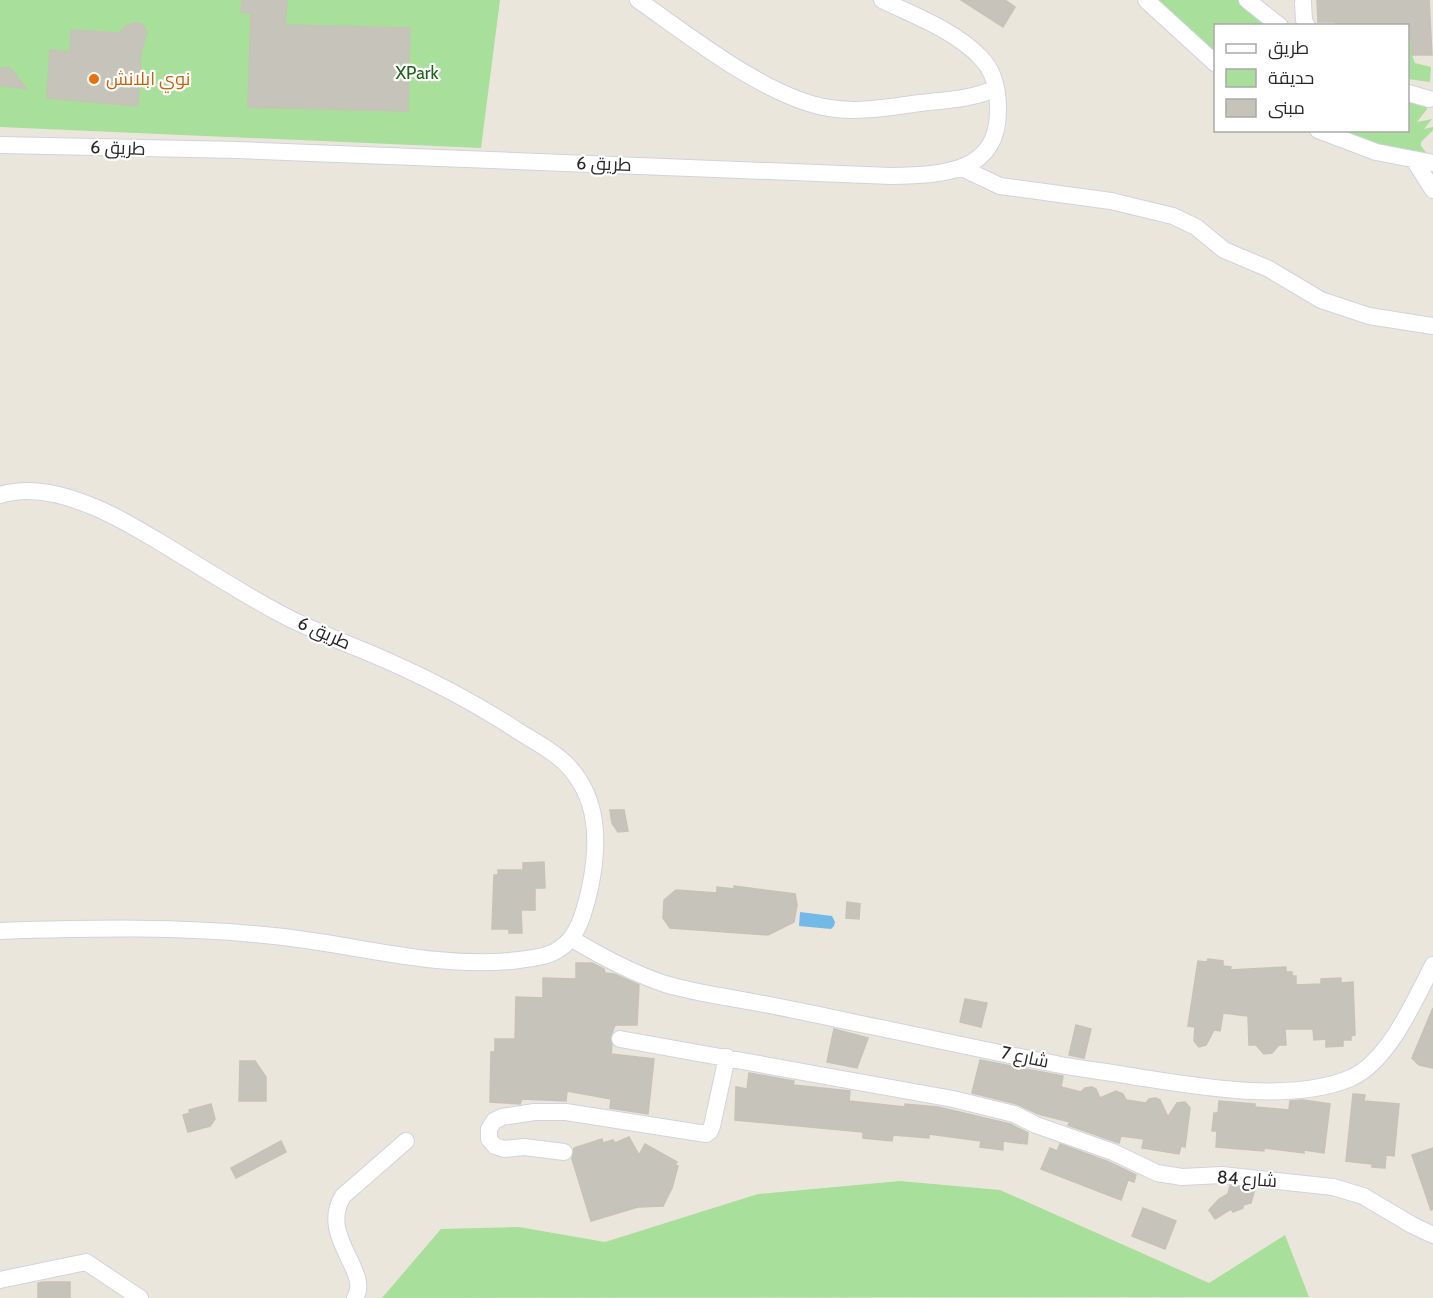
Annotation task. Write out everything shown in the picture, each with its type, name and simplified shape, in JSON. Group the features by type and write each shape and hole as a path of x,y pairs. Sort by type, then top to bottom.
{"street":[{"path":"638,0 752,77 815,106 832,109 876,108 963,97 996,88"},
{"name":"طريق 6","path":"0,145 238,150 891,176 921,176 962,168 980,156 989,146 996,132 998,121 996,88 991,73 971,48 882,0"},
{"path":"1146,0 1214,63"},
{"path":"1247,0 1269,14"},
{"path":"1303,3 1306,24"},
{"path":"1409,94 1429,99"},
{"path":"1323,132 1376,152 1433,163"},
{"path":"1414,160 1433,190"},
{"path":"962,168 1000,186 1111,201 1173,216 1196,227 1224,250 1269,269 1321,300 1369,316 1433,326"},
{"name":"طريق 6","path":"0,495 24,490 40,492 88,504 123,520 280,614 450,691 493,715 555,755 577,777 591,804 596,840 588,895 581,921 572,939"},
{"path":"0,931 98,928 252,934 356,947 430,960 490,963 549,954 559,950 572,939"},
{"name":"شارع 7","path":"572,939 609,961 637,974 694,991 1052,1064 1253,1092 1299,1089 1336,1082 1350,1078 1373,1065 1407,1014 1433,965"},
{"name":"شارع 84","path":"620,1039 953,1099 1014,1114 1057,1133 1113,1152 1157,1173 1182,1177 1222,1175 1343,1190 1363,1196 1433,1235"},
{"path":"564,1152 524,1147 504,1149 495,1146 489,1138 489,1129 494,1121 502,1117 534,1112 566,1112 706,1134 712,1126 727,1058"},
{"path":"355,1298 358,1293 358,1280 335,1223 338,1204 343,1196 406,1141"},
{"path":"0,1280 86,1262 140,1298"}],"green space":[{"name":"XPark","path":"0,0 500,0 481,148 0,127"},
{"path":"1154,0 1238,0 1272,24 1214,24 1214,55"},
{"path":"1409,38 1412,38 1412,55 1415,63 1431,67 1430,82 1409,79"},
{"path":"1409,95 1423,98 1427,109 1417,122 1432,119 1424,129 1433,127 1433,130 1421,142 1421,146 1428,155 1357,140 1337,132 1409,132"},
{"path":"900,1181 1000,1190 1209,1283 1285,1235 1309,1297 382,1298 441,1229 519,1227 605,1242 758,1194"}],"water":[{"path":"800,912 832,916 834,926 831,929 799,926"}],"building":[{"path":"242,0 287,0 285,25 410,28 408,111 248,107 251,13 241,12"},
{"path":"961,0 1005,0 1015,7 1003,27"},
{"path":"1317,0 1429,0 1432,55 1412,55 1409,24 1318,22"},
{"name":"نوي ابلانش","path":"134,23 142,24 147,32 141,52 138,106 47,98 50,50 70,52 71,30 119,33 126,26"},
{"path":"0,68 10,68 27,89 0,85"},
{"path":"610,810 624,810 628,831 618,832 612,823"},
{"path":"544,862 545,888 535,888 535,910 521,910 522,933 509,933 509,929 492,929 494,875 498,875 498,870 523,870 523,863"},
{"path":"734,886 795,894 797,905 794,922 768,935 670,928 663,918 664,900 676,890 717,893 717,887 734,889"},
{"path":"847,902 860,904 859,919 846,918"},
{"path":"1208,959 1223,961 1223,966 1231,967 1230,970 1286,967 1286,972 1292,972 1292,976 1296,976 1296,985 1321,984 1321,979 1341,978 1341,983 1353,982 1355,1035 1351,1036 1351,1040 1343,1040 1343,1046 1326,1047 1326,1039 1314,1040 1313,1029 1285,1029 1286,1045 1279,1045 1272,1053 1264,1054 1256,1045 1249,1045 1248,1016 1223,1013 1220,1031 1214,1030 1206,1045 1199,1047 1194,1041 1195,1027 1188,1026 1198,961 1207,962"},
{"path":"576,963 592,963 604,969 605,973 614,974 639,985 637,1025 615,1025 610,1038 611,1054 654,1059 648,1114 610,1108 611,1099 567,1091 566,1101 522,1099 520,1104 490,1102 491,1052 495,1052 495,1039 515,1039 516,997 543,998 543,978 576,979"},
{"path":"965,999 987,1003 981,1027 960,1022"},
{"path":"1433,1008 1433,1068 1419,1065 1412,1058"},
{"path":"1076,1025 1091,1029 1084,1058 1069,1055"},
{"path":"834,1029 868,1038 857,1068 827,1062"},
{"path":"980,1060 1063,1076 1061,1087 1081,1092 1085,1088 1092,1087 1096,1089 1100,1098 1116,1091 1123,1094 1126,1100 1146,1103 1149,1099 1156,1098 1160,1100 1168,1117 1177,1103 1185,1102 1190,1108 1185,1147 1181,1146 1179,1154 1142,1148 1144,1139 1121,1136 1119,1143 1068,1125 1070,1122 1038,1114 1017,1104 972,1093"},
{"path":"240,1061 255,1061 266,1077 266,1101 239,1101"},
{"path":"749,1073 794,1081 793,1085 850,1091 849,1101 905,1107 905,1104 938,1107 1010,1124 1028,1133 1027,1144 1003,1141 1003,1150 980,1147 981,1141 929,1134 929,1138 893,1135 892,1141 863,1138 863,1132 735,1120 736,1087 747,1089"},
{"path":"1353,1094 1365,1095 1364,1101 1399,1104 1394,1156 1386,1155 1385,1168 1346,1161"},
{"path":"1303,1100 1330,1104 1324,1153 1304,1150 1304,1153 1264,1148 1264,1151 1216,1147 1217,1131 1212,1131 1214,1113 1218,1113 1219,1101 1289,1110 1290,1101"},
{"path":"211,1104 215,1119 210,1126 188,1132 183,1115 190,1113 189,1110"},
{"path":"629,1137 639,1155 645,1144 677,1162 672,1188 663,1206 638,1207 591,1221 572,1159 574,1148 602,1139 603,1143 613,1140 615,1143"},
{"path":"281,1141 286,1152 236,1178 231,1168"},
{"path":"1060,1144 1109,1162 1136,1175 1134,1182 1128,1180 1121,1200 1041,1169 1050,1148 1057,1151"},
{"path":"1433,1148 1433,1209 1431,1210 1412,1155"},
{"path":"1230,1186 1255,1189 1251,1203 1233,1212 1231,1209 1215,1219 1209,1210 1219,1199 1228,1194"},
{"path":"1143,1208 1176,1221 1165,1249 1132,1236"},
{"path":"70,1282 70,1298 38,1298 38,1283"}],"place":[{"name":"نوي ابلانش","path":"94,79"}]}
